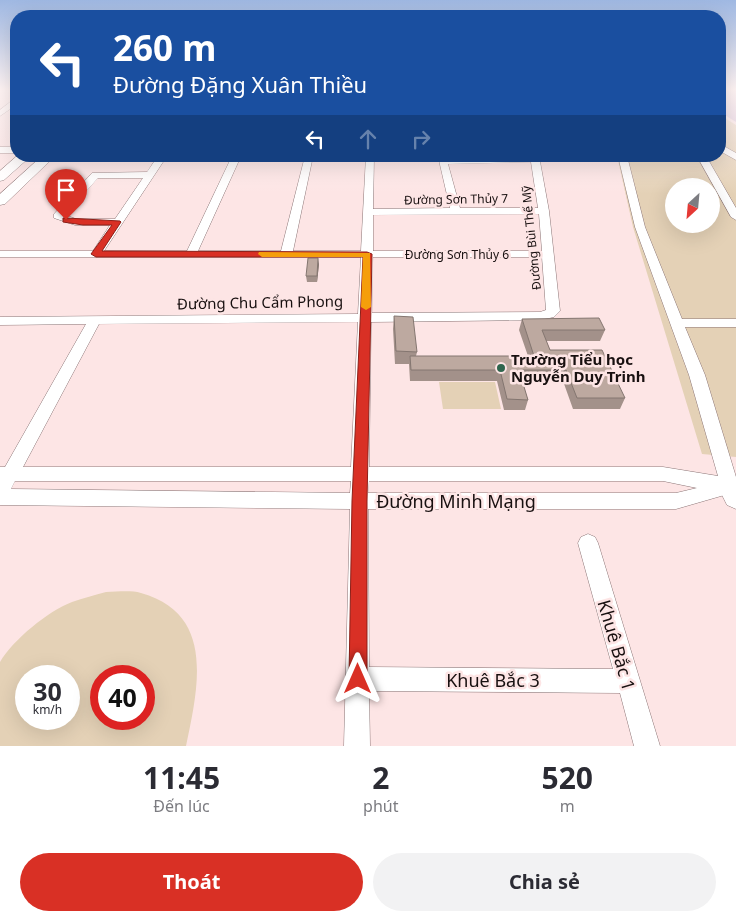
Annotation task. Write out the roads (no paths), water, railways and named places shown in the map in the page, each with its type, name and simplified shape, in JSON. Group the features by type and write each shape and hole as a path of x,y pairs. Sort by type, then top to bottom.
{"main road":[{"path":"0,177 18,162"},
{"path":"0,201 42,162"}],"street":[{"path":"96,254 159,162"},
{"path":"190,254 233,162"},
{"path":"286,254 308,162"},
{"path":"358,746 360,472 370,162"},
{"path":"443,162 456,211"},
{"name":"Đường Bùi Thế Mỹ","path":"536,162 544,210 553,310 549,314"},
{"path":"624,162 640,227 697,375 734,491"},
{"path":"704,162 713,178"},
{"path":"117,222 75,222 58,216 91,176 99,174 151,175"},
{"path":"720,187 736,195"},
{"path":"720,191 736,217"},
{"name":"Đường Sơn Thủy 7","path":"368,212 544,210"},
{"name":"Đường Sơn Thủy 6","path":"0,254 547,254"},
{"name":"Đường Chu Cẩm Phong","path":"0,321 549,314"},
{"path":"0,492 5,474 95,320"},
{"path":"677,323 736,323"},
{"name":"Đường Minh Mạng","path":"5,474 360,472 664,474 734,491"},
{"name":"Đường Minh Mạng","path":"0,498 676,501 734,491"},
{"name":"Khuê Bắc 1","path":"588,543 647,746"},
{"name":"Khuê Bắc 3","path":"358,679 628,681"}],"place":[{"name":"Trường Tiểu học Nguyễn Duy Trinh","path":"501,368"}]}
